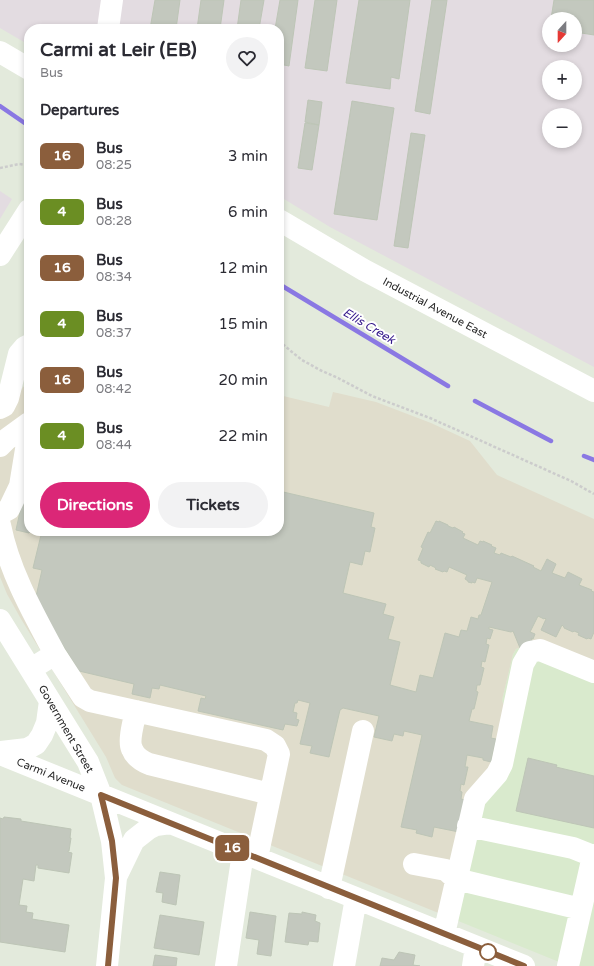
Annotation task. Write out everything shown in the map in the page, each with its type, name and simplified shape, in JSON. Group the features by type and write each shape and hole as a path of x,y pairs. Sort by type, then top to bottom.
{"street":[{"path":"109,24 112,0"},
{"path":"0,52 24,67"},
{"path":"0,255 24,218"},
{"name":"Industrial Avenue East","path":"284,223 364,270 593,386"},
{"path":"0,408 4,406 8,398 19,354 24,347"},
{"path":"0,446 24,427"},
{"path":"0,514 9,509 20,486 24,462"},
{"path":"0,525 12,566 30,608 55,654 83,697 90,701 266,740 275,746 279,754 270,794 250,855 226,966"},
{"name":"Government Street","path":"0,620 88,762 101,795 112,841 116,878 108,966"},
{"path":"444,934 475,799 497,774 502,764 523,664 530,652 540,650 594,672"},
{"path":"30,669 55,654"},
{"path":"0,753 27,749 36,744 47,723 50,701"},
{"path":"136,711 130,740 131,749 139,758 148,764 270,794"},
{"path":"329,888 363,731"},
{"name":"Carmi Avenue","path":"0,753 444,934 475,956 524,966"},
{"path":"116,878 134,840 148,829 156,825 170,823"},
{"path":"468,826 573,848 593,856 568,966"},
{"path":"414,864 446,870 456,880 581,909"},
{"path":"344,966 356,898"}],"path":[{"path":"0,168 19,164 24,165"},
{"path":"284,345 302,360 372,396 430,418 571,481 594,494"}],"shaded area":[{"path":"0,0 594,0 594,367 330,227 284,199 284,24 24,24 24,42 0,28"},
{"path":"0,191 12,199 0,219"},
{"path":"24,386 24,536 284,536 284,396 329,407 333,392 376,402 431,423 470,441 497,475 594,519 594,666 536,642 516,649 513,654 502,700 506,714 495,763 441,914 122,785 115,778 106,757 21,619 7,594 0,577 0,416"},
{"path":"536,642 594,666 594,966 569,966 441,914 506,714 502,700 513,654 516,649"}],"building":[{"path":"155,0 180,0 177,24 151,24"},
{"path":"201,0 224,0 221,24 198,24"},
{"path":"241,0 264,0 260,24 238,24"},
{"path":"280,0 298,0 289,66 284,65 284,24 276,24"},
{"path":"315,0 337,0 327,71 305,68"},
{"path":"359,0 410,0 399,79 391,77 390,89 346,83"},
{"path":"432,0 447,0 430,114 415,111"},
{"path":"554,0 594,0 594,35 582,33 582,12 552,12"},
{"path":"308,100 322,102 319,125 305,122"},
{"path":"352,101 394,108 377,220 334,214"},
{"path":"305,123 319,125 312,170 298,168"},
{"path":"411,133 425,135 408,248 394,246"},
{"path":"284,492 374,513 371,527 375,528 370,552 365,551 362,565 350,562 343,593 386,604 383,614 394,617 388,639 400,642 390,685 416,692 420,675 433,678 445,633 459,637 461,630 467,631 471,617 478,619 479,615 481,615 492,582 477,578 475,583 468,582 465,579 467,575 449,567 447,572 443,572 430,565 429,567 418,560 423,548 421,547 428,532 430,533 436,521 453,528 454,527 463,532 462,533 465,534 463,538 478,545 480,541 483,541 492,545 491,546 496,548 494,553 512,556 534,566 533,567 541,571 547,559 556,564 552,573 565,578 568,572 582,579 579,585 594,592 594,632 591,639 587,639 578,635 579,633 564,628 562,625 556,637 541,630 546,619 538,616 530,632 535,634 533,639 531,638 533,643 520,648 513,631 511,632 489,627 489,629 493,630 490,639 487,638 486,644 489,645 485,662 482,661 481,667 484,668 480,685 477,685 476,691 478,692 474,709 472,709 469,721 493,726 491,738 496,739 491,762 483,760 483,758 467,755 465,767 468,767 464,785 461,784 460,791 462,792 461,799 466,800 459,832 434,827 432,837 416,833 417,830 401,827 422,735 404,731 403,736 394,734 392,741 374,737 379,716 343,708 340,710 329,757 310,753 312,746 300,744 310,703 298,700 297,703 295,703 293,712 297,713 296,719 299,720 297,726 285,724 283,730 198,711 201,698 205,699 206,696 160,685 159,689 152,688 150,698 132,694 134,684 79,671 35,601 42,570 33,568 41,536 284,536"},
{"path":"24,493 24,532 16,530"},
{"path":"528,758 557,765 556,767 594,776 594,828 516,811"},
{"path":"4,817 71,829 68,852 72,853 69,873 38,868 38,865 36,865 34,881 23,879 19,905 27,906 26,912 33,913 32,919 69,925 65,952 0,942 0,818 3,819"},
{"path":"160,872 180,875 176,905 162,902 163,893 156,892"},
{"path":"250,912 276,916 271,956 257,954 259,940 246,938"},
{"path":"302,912 316,915 315,921 320,923 318,942 309,941 308,945 285,942 289,913 302,914"},
{"path":"160,915 204,922 199,955 154,948"},
{"path":"399,952 415,955 413,965 420,966 380,966 382,958 394,960"},
{"path":"155,955 177,958 176,966 153,966"}],"waterway":[{"name":"Ellis Creek","path":"0,106 24,123"},
{"name":"Ellis Creek","path":"284,287 448,386"},
{"name":"Ellis Creek","path":"475,401 551,441"},
{"name":"Ellis Creek","path":"584,456 594,460"}],"bus line":[{"name":"16","path":"108,966 116,878 112,841 101,795 524,966"}]}
